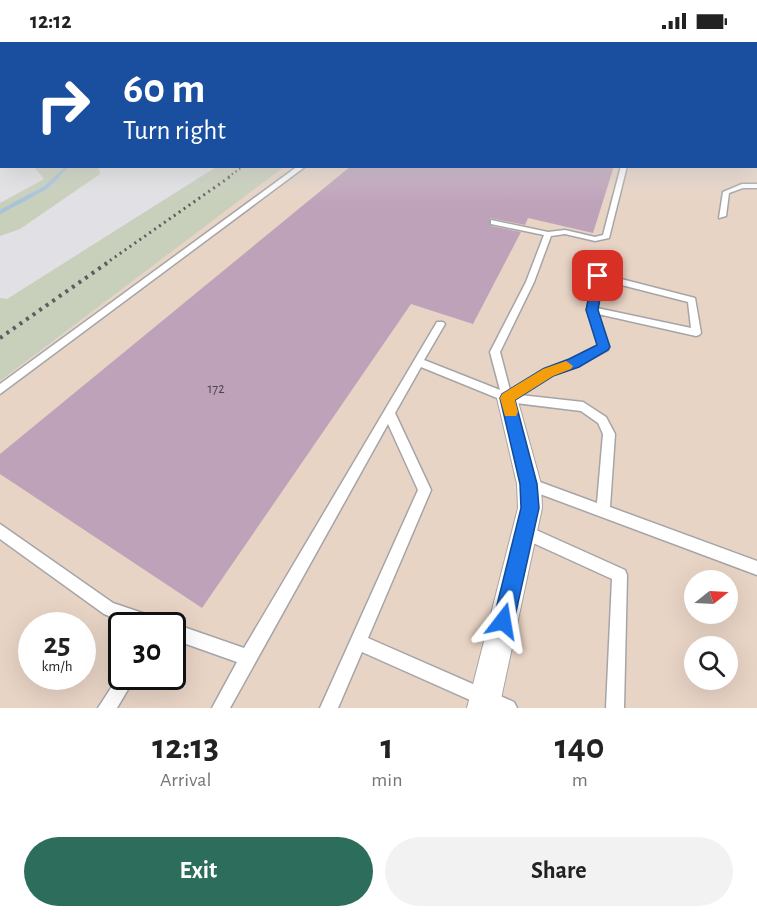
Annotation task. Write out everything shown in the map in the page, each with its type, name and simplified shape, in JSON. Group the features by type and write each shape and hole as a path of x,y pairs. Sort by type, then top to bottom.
{"street":[{"path":"492,705 530,508 529,484 507,398"}],"lane":[{"path":"0,390 300,168"},
{"path":"494,222 548,234 565,232 595,239 606,236 623,168"},
{"path":"722,216 726,192 742,186 757,186"},
{"path":"507,398 495,352 530,282 548,234"},
{"path":"507,398 548,372 574,363 604,347 592,310 598,276 692,300 696,333 592,310"},
{"path":"221,708 440,324"},
{"path":"419,362 507,398 583,407 602,420 609,434 603,511"},
{"path":"329,708 425,490 390,415"},
{"path":"529,484 757,568"},
{"path":"0,531 109,609 117,612"},
{"path":"525,532 620,575 615,708"},
{"path":"186,636 248,658"},
{"path":"359,642 492,705"},
{"path":"107,708 119,690"}],"shaded area":[{"path":"283,168 757,168 757,708 0,708 0,381"}],"green space":[{"path":"35,168 99,168 100,174 20,229 0,236 0,203 44,179"},
{"path":"214,168 283,168 0,381 0,298 7,299"}],"building":[{"path":"349,168 613,168 593,233 528,218 525,225 490,218 491,226 521,232 473,324 411,304 202,608 0,474 0,454"}],"waterway":[{"path":"56,177 66,168"},
{"path":"0,212 45,188 58,176"}],"railway":[{"path":"228,177 241,168"},
{"path":"105,264 231,176"},
{"path":"0,338 107,263"}],"slow traffic":[{"path":"510,412 507,398 548,372 566,366"}],"route":[{"path":"503,621 530,508 529,484 507,398 548,372 574,363 604,347 592,310 598,276"}]}
